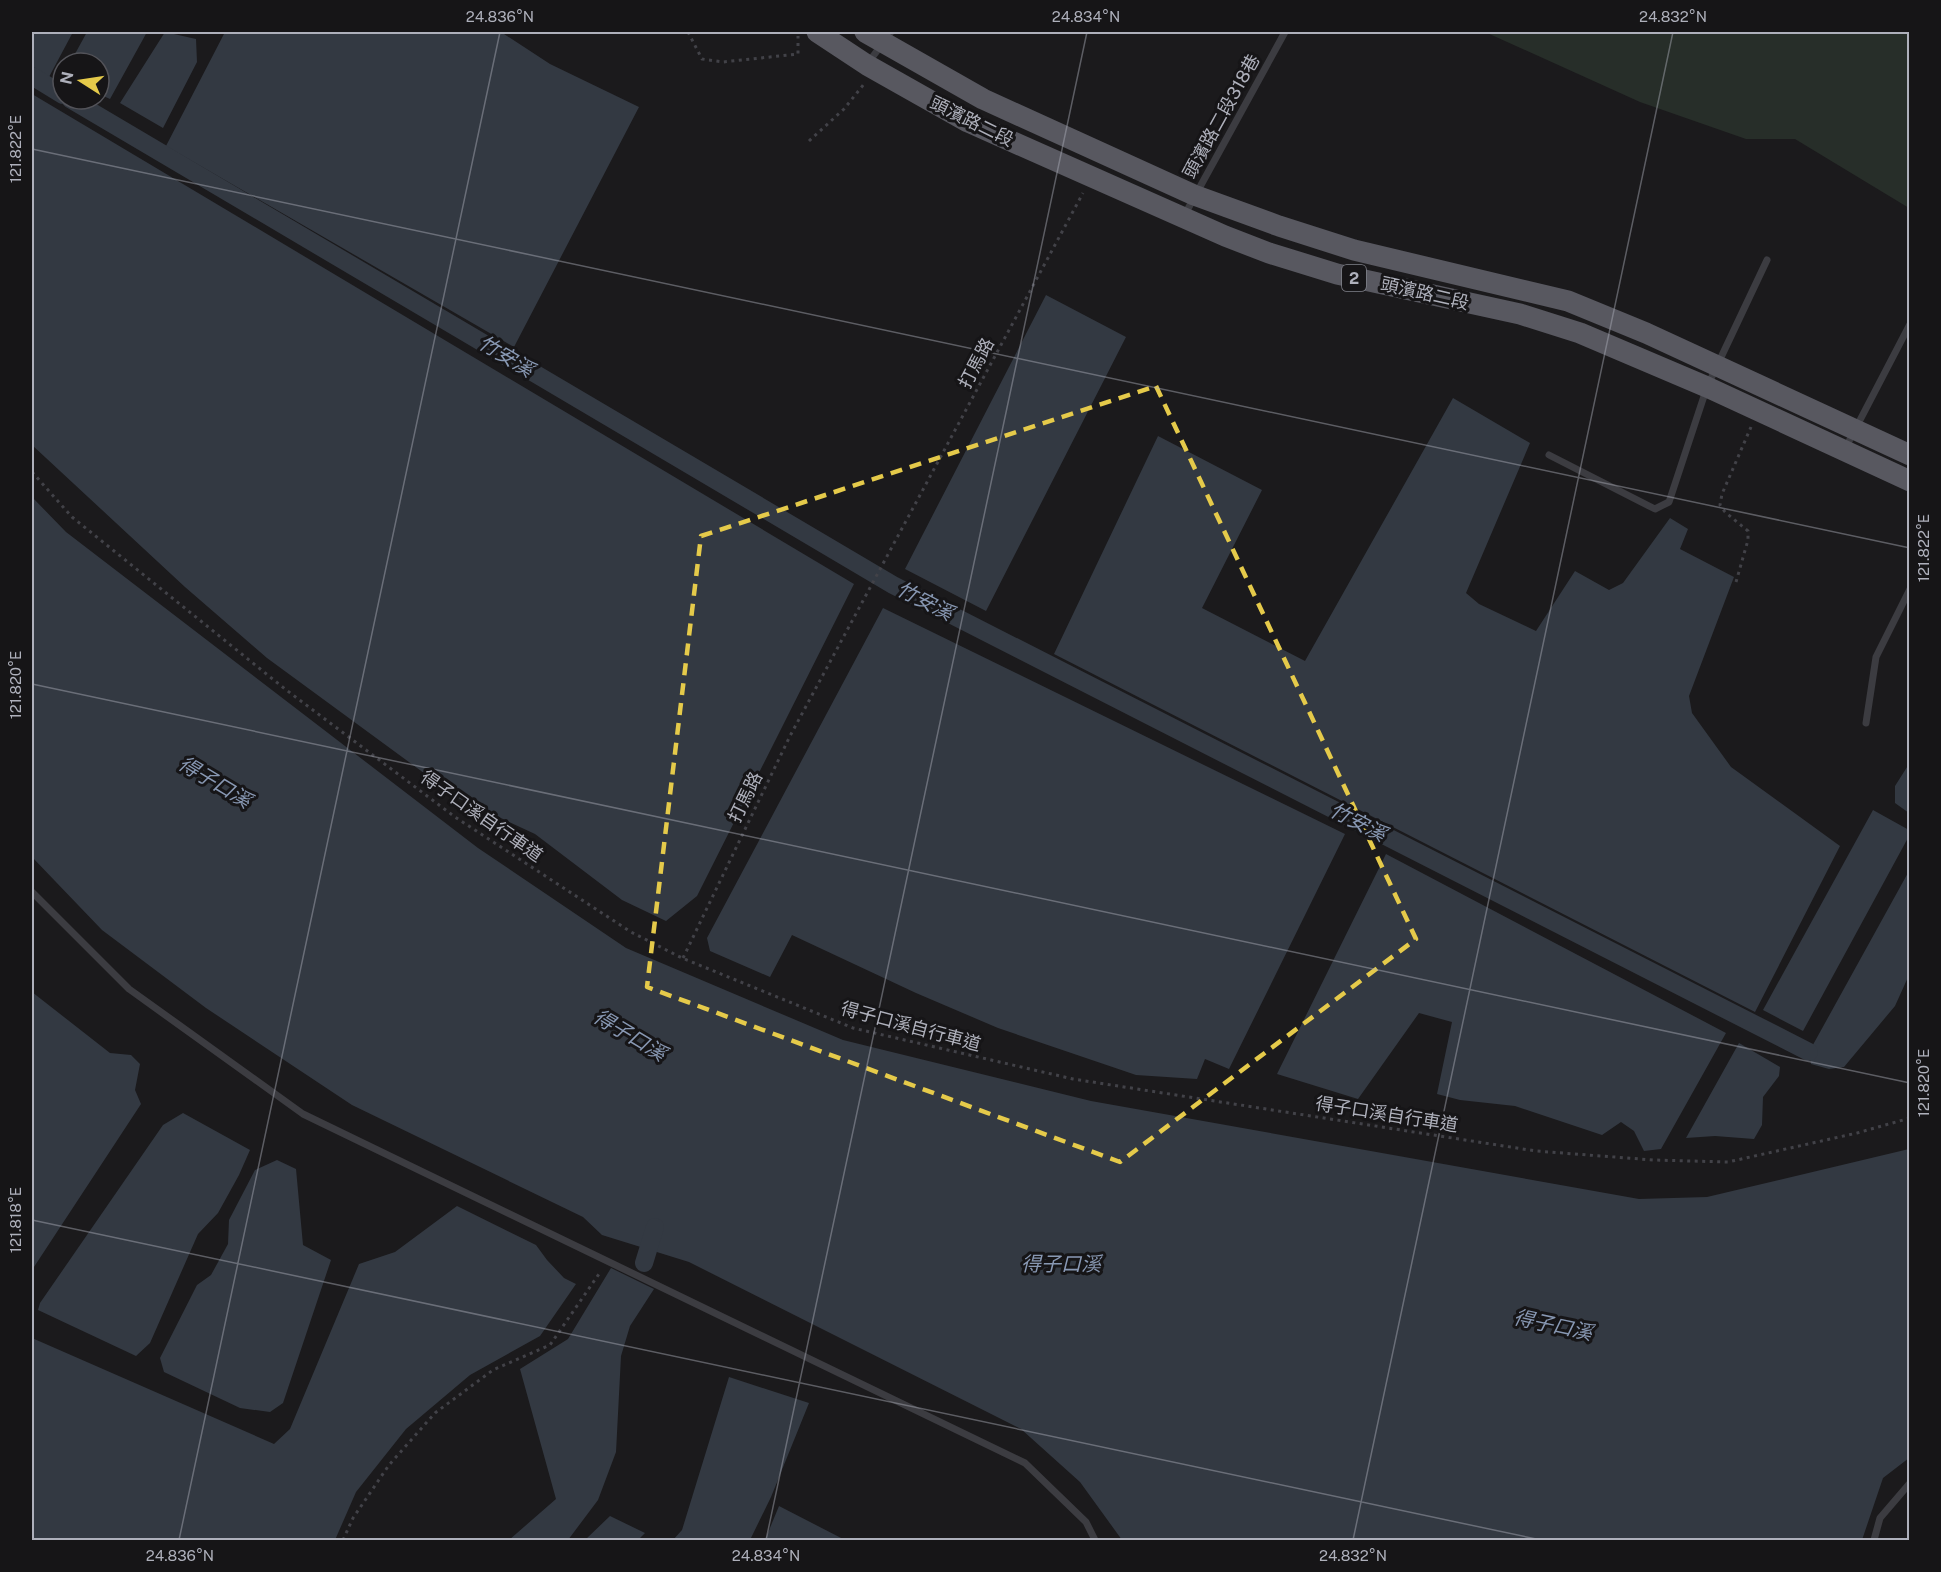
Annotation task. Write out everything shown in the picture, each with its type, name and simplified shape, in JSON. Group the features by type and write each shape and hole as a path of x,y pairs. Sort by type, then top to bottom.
{"main road":[{"name":"頭濱路二段","path":"817,32 871,67 968,122 1226,236 1269,253 1337,274 1520,314 1580,333 1707,387 1910,481"},
{"name":"頭濱路二段","path":"879,35 983,99 1194,195 1354,250 1568,301 1646,333 1910,455"}],"lane":[{"name":"頭濱路二段318巷","path":"1184,216 1285,32"},
{"path":"871,67 879,35"},
{"path":"1549,455 1655,509 1669,502 1707,387 1767,260"},
{"path":"1844,450 1910,324"},
{"path":"1866,723 1876,657 1910,589"},
{"path":"32,892 129,989 303,1114 1025,1463 1086,1522 1095,1540"},
{"path":"1874,1540 1880,1518 1910,1483"}],"path":[{"path":"688,32 702,59 723,62 798,54 798,32"},
{"path":"809,141 844,109 871,67"},
{"name":"打馬路","path":"682,958 790,736 1092,175"},
{"path":"1736,582 1748,540 1748,531 1720,505 1722,494 1758,410"},
{"name":"得子口溪自行車道","path":"32,472 72,516 285,689 455,817 631,932 682,958 853,1028 1073,1079 1536,1151 1653,1160 1728,1162 1857,1133 1910,1118"},
{"path":"343,1540 353,1518 389,1465 435,1413 493,1370 550,1345 607,1261"}],"highlighted area":[{"path":"1156,386 1416,939 1120,1162 647,987 701,536"}],"shaded area":[{"path":"1485,32 1909,32 1909,208 1795,139 1746,139 1640,102"}],"water":[{"path":"32,32 73,32 63,51 51,51 49,77 32,66"},
{"path":"87,32 147,32 111,97 111,51 77,51"},
{"path":"165,32 196,39 197,62 163,128 120,103"},
{"path":"225,32 501,32 550,64 639,107 514,347 166,146"},
{"path":"32,94 51,105 51,111 61,111 854,584 697,896 666,921 622,900 535,834 458,798 267,658 185,587 32,445"},
{"path":"1046,295 1126,337 986,611 905,569"},
{"path":"1453,398 1530,443 1466,593 1479,604 1536,631 1575,571 1609,590 1623,583 1670,518 1688,529 1680,549 1734,577 1689,696 1692,713 1731,767 1840,846 1755,1012 1054,654 1158,436 1262,490 1202,608 1305,661"},
{"name":"得子口溪","path":"32,497 66,532 478,848 626,948 843,1040 1091,1101 1639,1199 1707,1197 1909,1149 1909,1458 1883,1478 1862,1540 1122,1540 1080,1482 1021,1429 689,1262 602,1235 583,1217 352,1105 206,1008 102,930 32,857"},
{"path":"883,608 1345,834 1229,1069 1205,1059 1197,1079 1136,1075 998,1028 916,993 792,935 770,977 710,951 707,938"},
{"path":"1909,764 1909,813 1895,803 1895,786"},
{"path":"1873,810 1909,830 1909,836 1803,1031 1763,1010"},
{"path":"1386,854 1726,1033 1661,1149 1644,1151 1634,1131 1621,1122 1602,1135 1515,1106 1460,1100 1437,1094 1452,1022 1419,1013 1358,1099 1277,1074"},
{"path":"1909,871 1909,975 1895,1006 1844,1067 1829,1069 1811,1064 1809,1052"},
{"path":"32,992 110,1053 131,1055 140,1064 135,1090 141,1104 32,1270"},
{"path":"1739,1043 1780,1067 1779,1076 1763,1097 1762,1125 1754,1139 1715,1136 1686,1138"},
{"path":"183,1113 250,1150 218,1213 198,1234 150,1343 136,1356 38,1310 40,1303 163,1125"},
{"path":"277,1160 296,1169 303,1245 331,1260 283,1403 270,1412 240,1408 164,1372 160,1358 197,1285 211,1275 228,1244 229,1220 255,1170"},
{"path":"457,1206 536,1245 564,1278 576,1284 540,1336 470,1375 406,1429 356,1492 335,1540 32,1540 32,1338 274,1444 290,1429 359,1264 395,1252"},
{"path":"611,1268 654,1289 630,1326 621,1356 616,1452 598,1500 568,1540 509,1540 556,1499 520,1369 568,1339"},
{"path":"729,1377 809,1403 771,1497 750,1540 673,1540 682,1530"},
{"path":"779,1506 845,1540 765,1540"},
{"path":"610,1516 645,1533 638,1540 585,1540"}],"waterway":[{"name":"竹安溪","path":"32,76 51,88"},
{"name":"竹安溪","path":"90,111 893,585 1809,1052"},
{"path":"644,1263 655,1227"}]}
